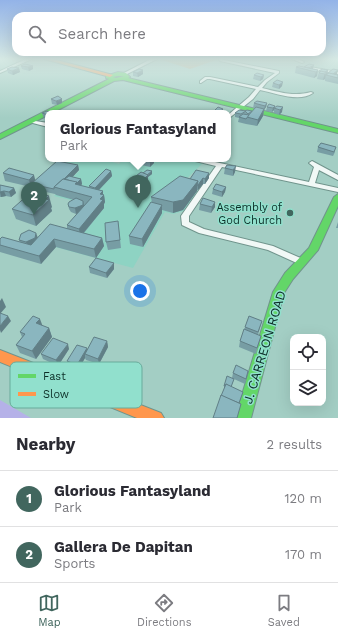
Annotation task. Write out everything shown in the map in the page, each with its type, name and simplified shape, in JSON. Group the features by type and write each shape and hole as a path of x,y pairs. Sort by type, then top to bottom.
{"street":[{"path":"51,110 110,79"},
{"path":"134,79 338,132"},
{"path":"201,82 205,79"},
{"path":"213,79 300,97 311,93"},
{"path":"231,115 270,79"},
{"path":"0,137 45,113"},
{"path":"31,121 45,124"},
{"path":"206,162 338,190"},
{"path":"220,165 185,216 185,223 202,231 270,248 302,262"},
{"path":"312,184 315,165 338,178"},
{"name":"J. CARREON ROAD","path":"243,418 279,292 289,276 313,250 338,197"},
{"path":"0,356 15,362"},
{"path":"131,408 156,418"}],"shaded area":[{"path":"62,162 112,162 119,164 121,162 203,163 180,185 198,191 184,211 173,214 165,212 133,268 55,247 91,205 54,196 80,170 59,165"},
{"path":"0,400 10,406 10,408 14,408 31,418 0,418"}],"building":[{"path":"277,80 283,82 279,85 273,83"},
{"path":"58,96 62,99 56,101 51,99"},
{"path":"257,101 267,103 265,106 254,103"},
{"path":"269,104 275,106 273,108 267,107"},
{"path":"277,106 283,107 280,110 274,108"},
{"path":"218,107 223,109 222,110 215,110"},
{"path":"256,107 264,109 258,120 247,117"},
{"path":"239,110 246,111 241,114 235,113"},
{"path":"245,111 252,111 248,114"},
{"path":"243,114 249,115 246,119 239,117"},
{"path":"321,143 336,147 334,152 318,147"},
{"path":"56,162 78,165 54,187 54,189 31,184"},
{"path":"227,165 236,166 233,170 225,168"},
{"path":"9,168 34,175 29,180 3,173"},
{"path":"106,169 111,171 95,188 89,186"},
{"path":"147,170 152,171 147,175 143,173"},
{"path":"196,170 209,173 198,185 198,181 190,179"},
{"path":"141,172 148,175 144,179 136,176"},
{"path":"69,176 81,179 77,183 65,179"},
{"path":"180,176 198,181 183,200 173,202 151,197"},
{"path":"63,179 77,182 75,184 103,191 100,194 104,195 100,199 103,200 79,229 67,225 92,197 54,187"},
{"path":"216,184 226,187 222,192 213,189"},
{"path":"0,185 14,188 9,192 0,192"},
{"path":"36,193 49,196 46,199 49,200 33,215 12,209 29,194 33,196"},
{"path":"76,198 83,201 83,205 75,208 69,207 69,202"},
{"path":"203,198 215,202 212,207 200,204"},
{"path":"151,202 162,205 142,239 129,236"},
{"path":"118,221 120,240 106,242 105,223"},
{"path":"50,224 102,238 94,249 54,239 39,256 0,245 0,239 2,237 31,245"},
{"path":"29,230 36,233 35,238 26,242 19,240 21,234"},
{"path":"96,258 114,263 106,273 89,267"},
{"path":"0,313 8,316 0,326"},
{"path":"33,316 40,319 36,323 49,328 32,351 16,345 25,334 20,332"},
{"path":"249,316 262,321 258,332 245,327"},
{"path":"244,329 261,336 257,348 240,341"},
{"path":"94,337 107,341 98,359 85,354"},
{"path":"53,338 68,344 56,360 41,354"},
{"path":"77,345 87,348 79,362 67,361"},
{"path":"236,365 248,371 246,379 233,373"},
{"path":"227,376 234,379 231,387 226,384 224,386"},
{"path":"226,384 243,392 239,403 221,396"},
{"path":"221,395 241,404 237,418 213,418"}],"traffic: fast":[{"path":"112,79 116,80 121,79"},
{"path":"125,79 338,131"},
{"path":"53,110 112,80"},
{"path":"0,137 45,114"},
{"path":"243,418 279,292 289,276 313,250 338,197"}],"traffic: slow":[{"path":"0,356 15,362"},
{"path":"131,408 156,418"}],"place":[{"name":"Glorious Fantasyland","path":"138,208"},
{"name":"Assembly of God Church","path":"290,213"},
{"name":"Gallera De Dapitan","path":"34,215"}]}
